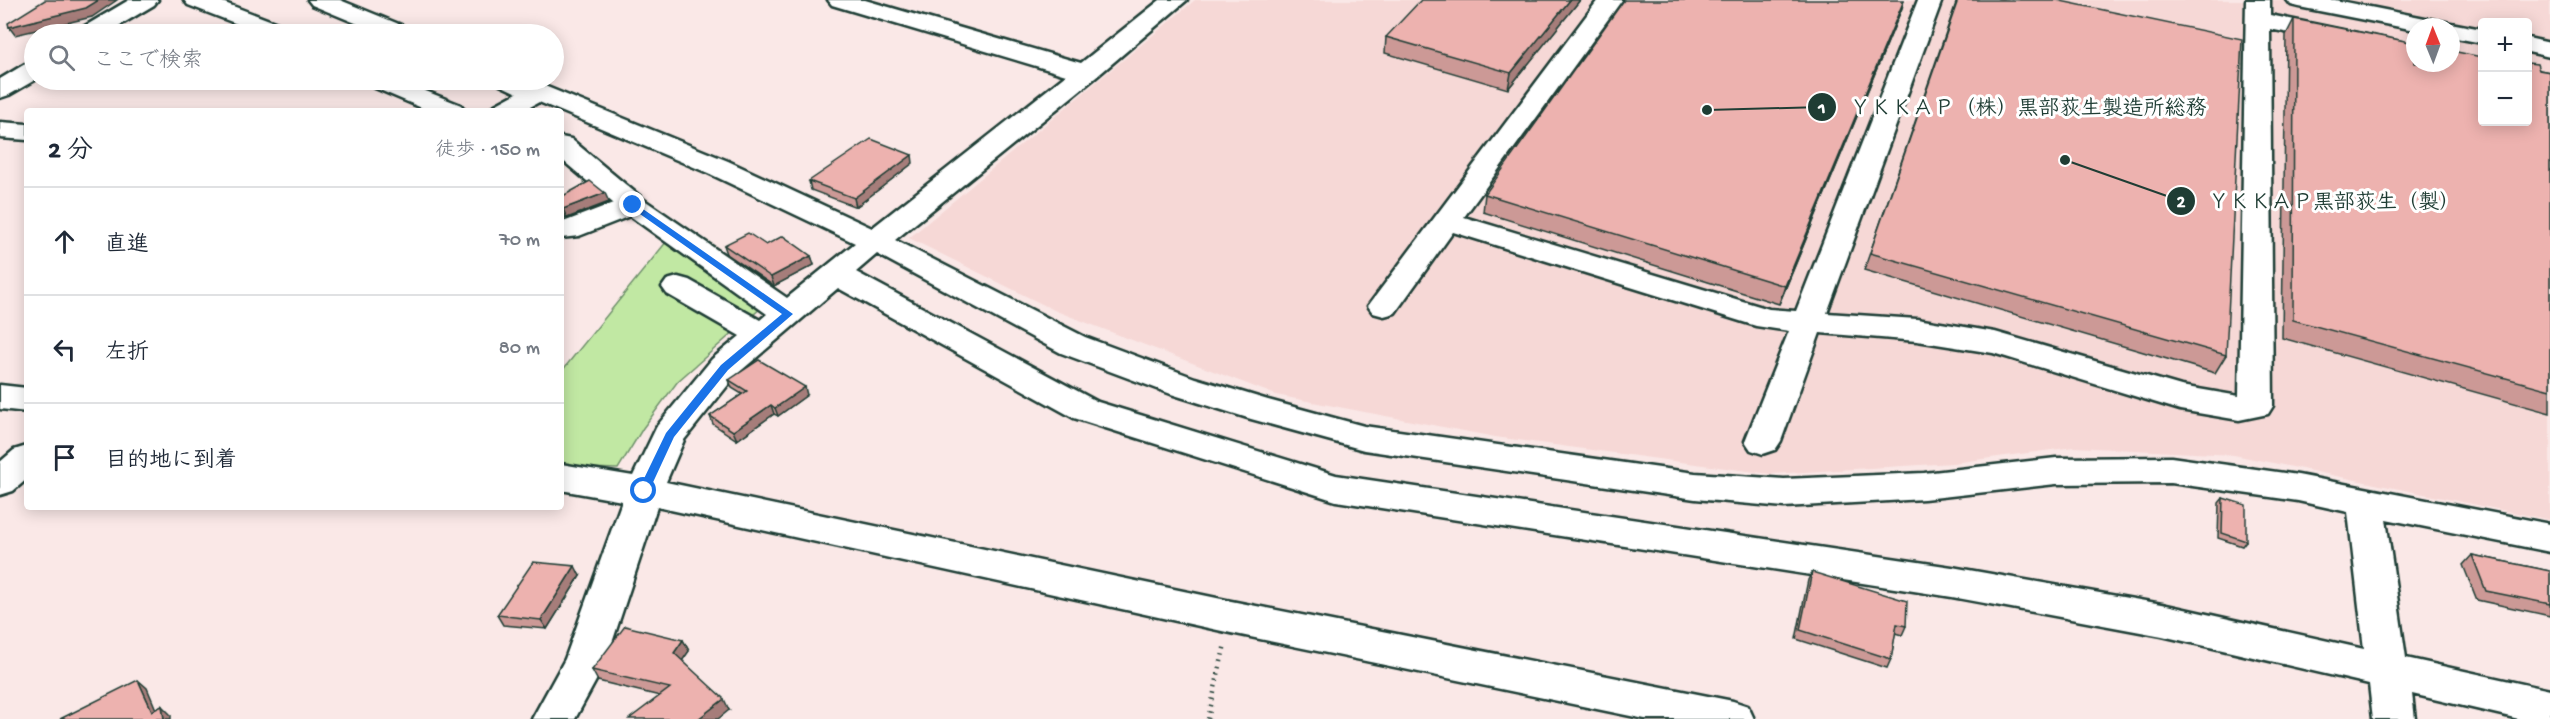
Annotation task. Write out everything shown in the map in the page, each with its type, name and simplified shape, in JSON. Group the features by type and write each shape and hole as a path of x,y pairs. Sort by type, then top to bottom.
{"street":[{"path":"106,24 146,0"},
{"path":"196,0 258,24"},
{"path":"320,0 378,24"},
{"path":"840,0 1086,73"},
{"path":"553,719 584,664 644,491 669,435 724,367 875,241 1175,0"},
{"path":"1384,306 1610,0"},
{"path":"1762,441 1930,0"},
{"path":"2299,0 2406,21"},
{"path":"1446,221 1767,319 1917,330 1995,343 2180,398 2239,408 2256,406 2247,48 2259,10 2406,50"},
{"path":"2460,32 2478,35"},
{"path":"2532,46 2550,50"},
{"path":"0,90 24,75"},
{"path":"401,90 445,108"},
{"path":"506,108 521,90"},
{"path":"534,90 718,167 875,241 1073,345 1206,393 1364,438 1695,486 1784,493 1924,486 2056,471 2171,470 2298,488 2550,538"},
{"path":"0,130 24,132"},
{"path":"564,148 633,205 788,314"},
{"path":"564,229 570,230 633,205"},
{"path":"836,274 1086,410 1336,488 1952,582 2162,620 2550,708"},
{"path":"678,287 764,335"},
{"path":"0,397 24,400"},
{"path":"0,482 24,462"},
{"path":"564,478 644,491 1231,617 1732,719"},
{"path":"2365,501 2394,719"}],"path":[{"path":"1208,719 1231,617"}],"shaded area":[{"path":"1195,0 2550,0 2550,520 2234,455 2074,447 1953,463 1770,474 1495,437 1276,395 1056,311 909,238"}],"green space":[{"path":"667,241 762,307 678,381 643,428 618,469 564,467 564,368"}],"building":[{"path":"45,0 99,0 86,8 9,27 8,23"},
{"path":"1421,0 1570,0 1511,73 1386,37"},
{"path":"1624,0 1904,0 1785,286 1485,194"},
{"path":"1958,0 2056,0 2242,39 2226,355 1870,253"},
{"path":"2294,19 2406,41 2406,72 2460,72 2460,53 2478,56 2478,126 2532,126 2532,63 2537,64 2539,70 2550,72 2550,390 2293,320"},
{"path":"871,139 912,155 854,198 809,181"},
{"path":"590,181 605,193 564,209 564,195"},
{"path":"748,233 766,245 783,236 811,256 771,277 724,245"},
{"path":"759,360 805,387 775,408 771,405 733,431 710,416 747,391 729,380"},
{"path":"2223,498 2246,505 2246,541 2222,533"},
{"path":"2472,555 2550,571 2550,604 2486,591"},
{"path":"533,562 575,566 541,620 497,615"},
{"path":"1812,572 1907,601 1906,626 1897,624 1891,659 1800,630"},
{"path":"625,626 683,640 674,653 724,699 698,719 629,719 670,688 592,670"},
{"path":"138,680 152,711 162,706 164,719 60,719"}],"place":[{"name":"ＹＫＫＡＰ（株）黒部荻生製造所総務","path":"1707,110"},
{"name":"ＹＫＫＡＰ黒部荻生（製）","path":"2065,160"}],"route":[{"path":"633,205 788,314 724,367 669,435 644,491"}]}
